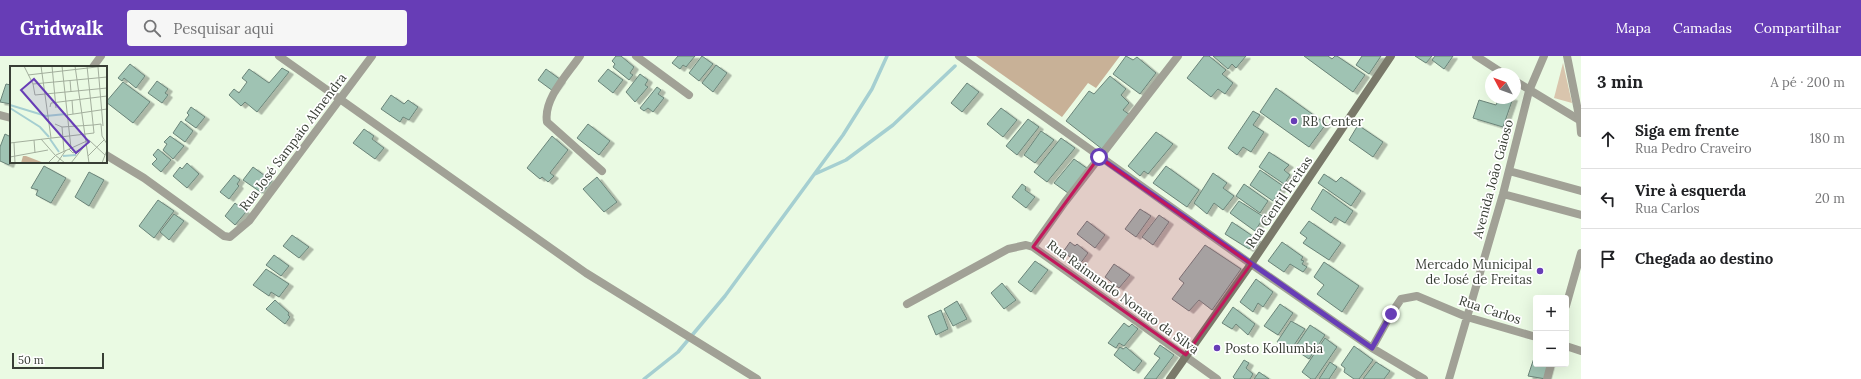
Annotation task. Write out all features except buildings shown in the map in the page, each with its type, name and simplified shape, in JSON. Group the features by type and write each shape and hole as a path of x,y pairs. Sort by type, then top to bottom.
{"main road":[{"name":"Rua Gentil Freitas","path":"1170,379 1251,264 1391,56"}],"street":[{"path":"94,66 101,56"},
{"path":"279,56 586,273 757,379"},
{"name":"Rua José Sampaio Almendra","path":"107,156 144,178 224,236 230,237 249,221 372,56"},
{"path":"580,56 553,96 546,115 547,122 602,171"},
{"path":"636,56 688,94"},
{"path":"959,56 1251,264 1372,348 1424,379"},
{"path":"1033,247 1099,157 1178,56"},
{"path":"1476,56 1495,68"},
{"name":"Avenida João Gaioso","path":"1448,379 1503,194 1529,91 1544,56"},
{"path":"1567,56 1580,121 1581,134"},
{"path":"1521,86 1580,121"},
{"path":"0,115 10,118"},
{"path":"1509,172 1581,191"},
{"path":"1503,194 1581,214"},
{"name":"Rua Raimundo Nonato da Silva","path":"907,304 1008,249 1026,245 1033,247 1186,355 1217,379"},
{"path":"1569,295 1581,253"},
{"name":"Rua Carlos","path":"1372,348 1401,299 1417,296 1467,317 1533,336"},
{"path":"1569,347 1581,351"},
{"path":"1547,379 1550,367"}],"highlighted area":[{"path":"1099,157 1251,264 1186,355 1033,247"}],"shaded area":[{"path":"976,56 1120,56 1096,88 1088,83 1062,117"},
{"path":"1563,63 1572,103 1554,98"}],"waterway":[{"path":"644,379 678,352 725,296 843,135 872,89 887,56"},
{"path":"815,174 846,160 893,125 955,66"}],"place":[{"name":"RB Center","path":"1294,121"},
{"name":"Mercado Municipal de José de Freitas","path":"1540,271"},
{"name":"Posto Kollumbia","path":"1217,348"}],"route":[{"path":"1099,157 1372,348 1391,314"}]}
